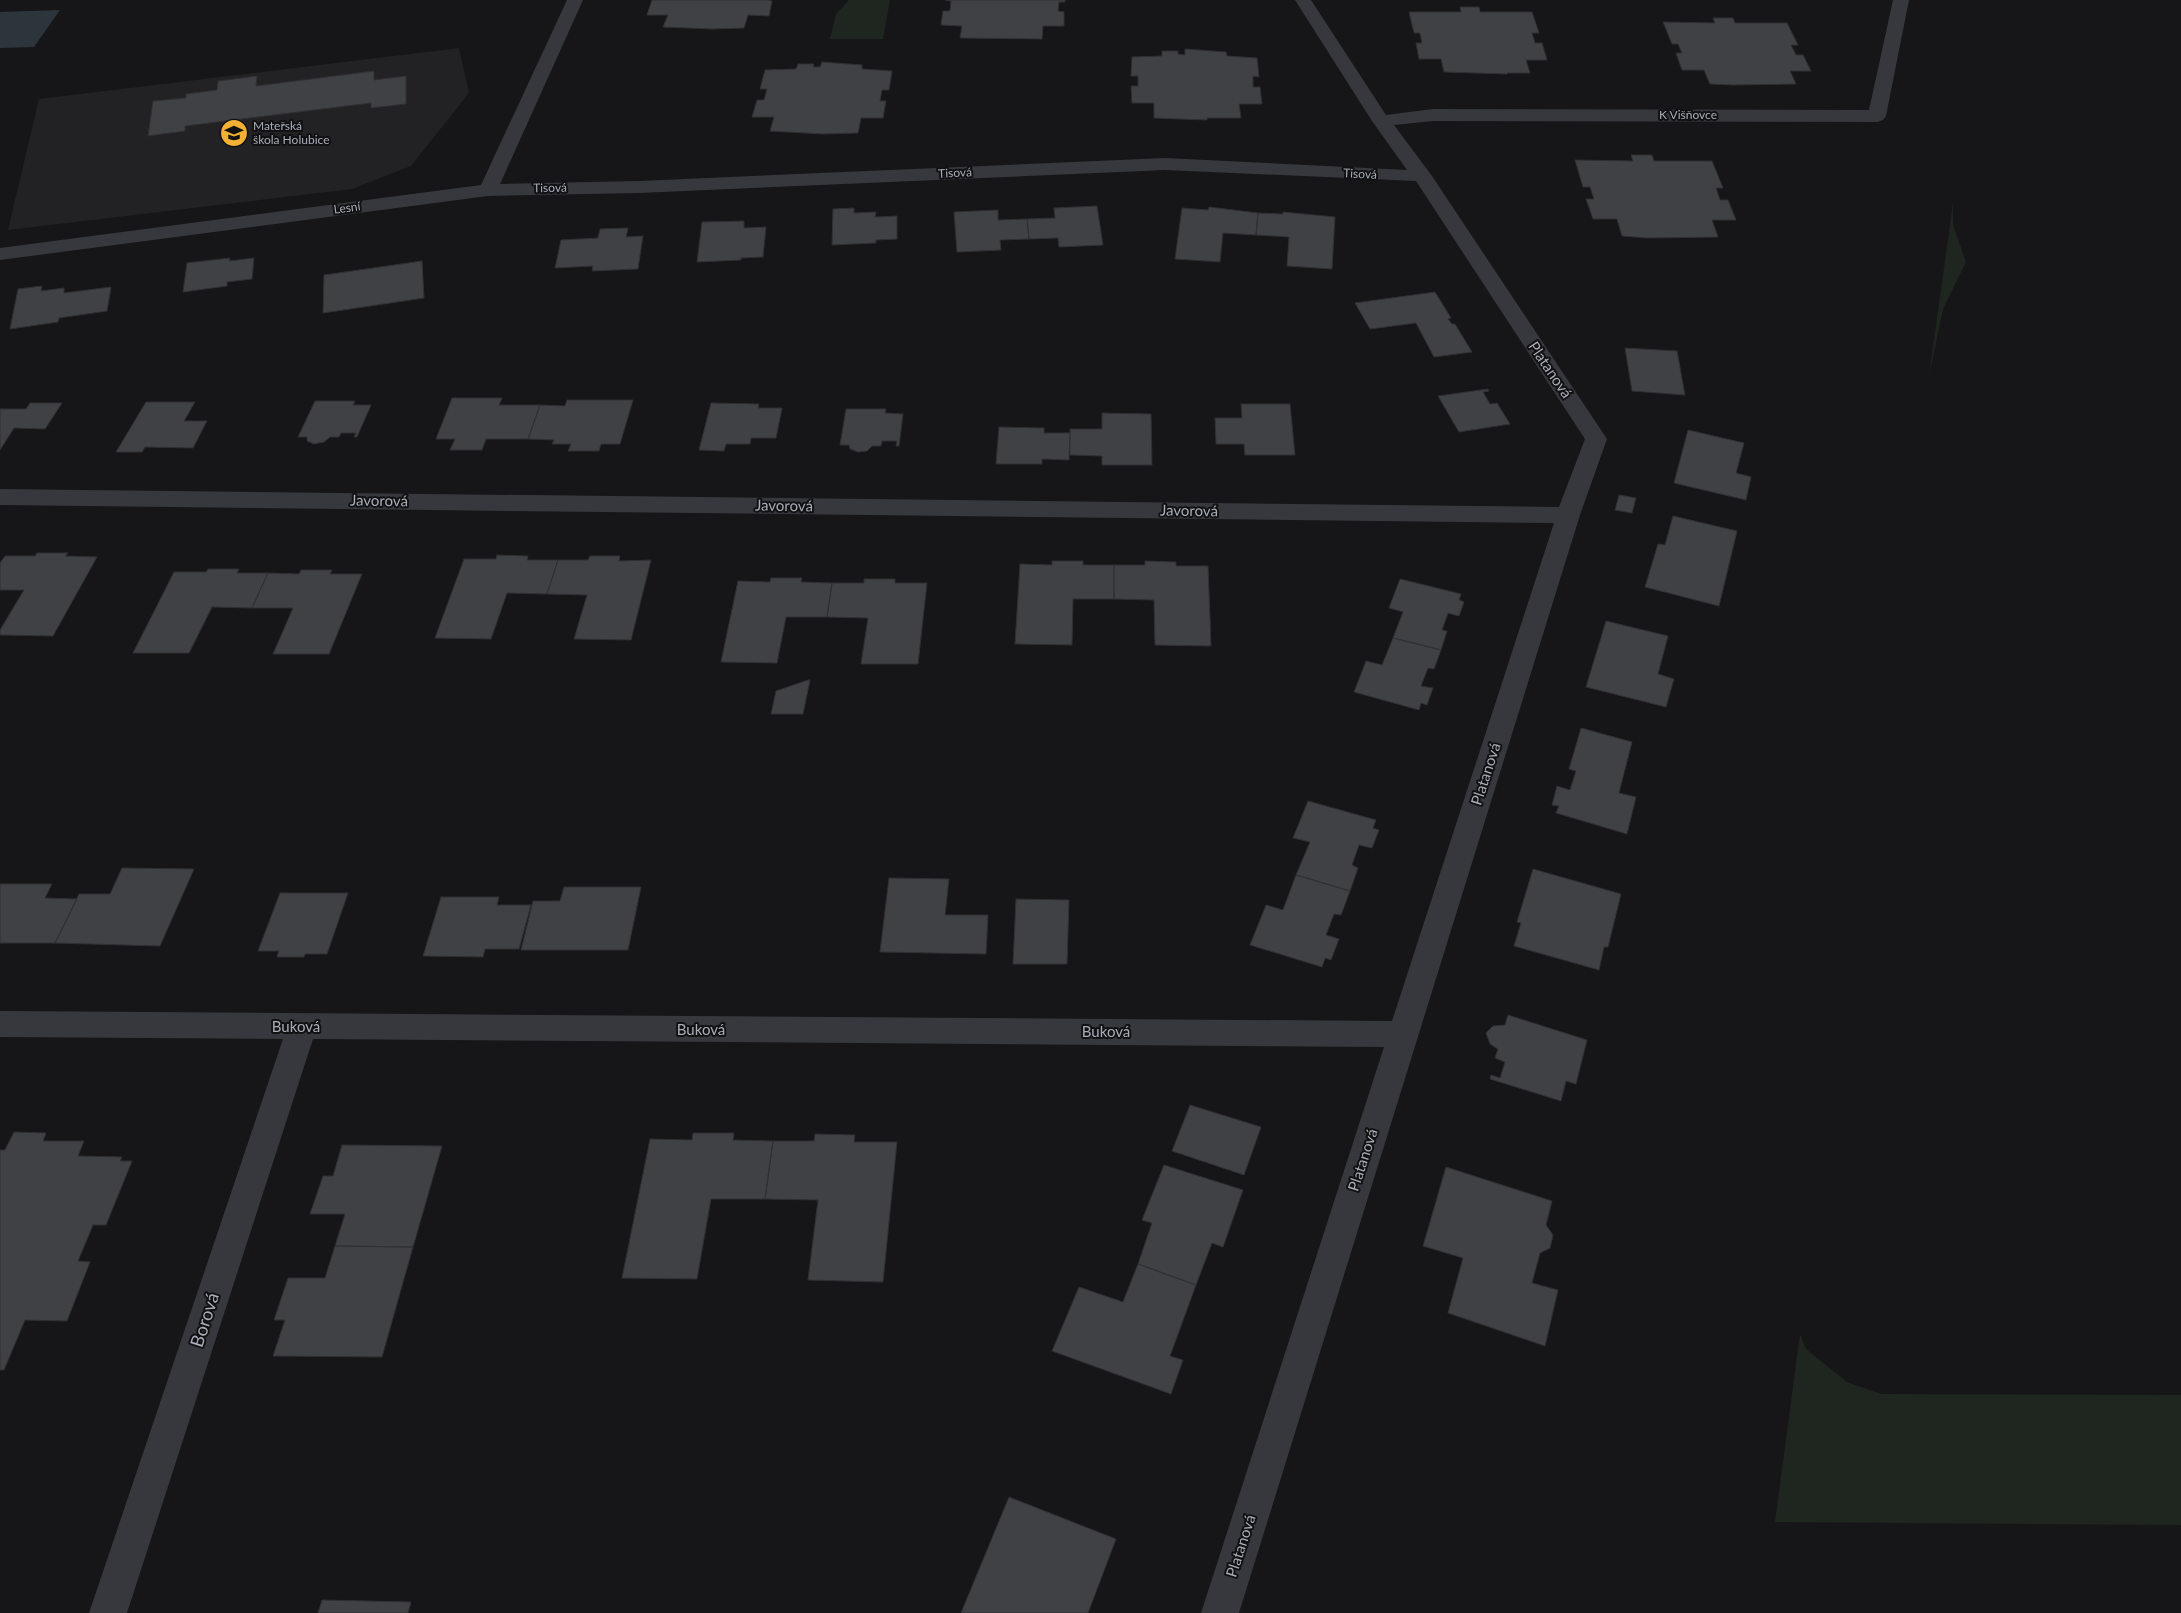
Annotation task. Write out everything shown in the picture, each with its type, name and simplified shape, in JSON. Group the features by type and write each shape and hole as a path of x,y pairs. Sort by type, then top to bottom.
{"street":[{"path":"488,190 575,0"},
{"name":"Platanová","path":"1220,1613 1568,515 1596,439 1422,176 1381,121 1303,0"},
{"name":"K Višňovce","path":"1381,121 1434,115 1877,116 1901,0"},
{"name":"Tisová","path":"488,190 639,186 1165,164 1422,176"},
{"name":"Lesní","path":"0,254 488,190"},
{"name":"Javorová","path":"0,497 1568,515"},
{"name":"Buková","path":"0,1024 1403,1034"},
{"name":"Borová","path":"108,1613 302,1027"}],"shaded area":[{"path":"849,0 890,0 883,39 830,39 836,14"},
{"path":"60,10 34,47 0,48 0,12"},
{"name":"Mateřská škola Holubice","path":"459,48 469,93 411,166 352,189 8,230 39,99"},
{"path":"1953,203 1953,225 1966,262 1943,309 1929,376"},
{"path":"1800,1334 1806,1349 1847,1382 1881,1394 2181,1395 2181,1525 1775,1522"}],"building":[{"path":"652,0 772,1 769,16 748,15 744,28 712,29 663,27 668,15 647,15"},
{"path":"945,0 1065,0 1065,2 1059,2 1058,11 1064,12 1064,26 1043,26 1042,39 960,38 962,26 941,25 943,11 950,11 951,1"},
{"path":"1460,7 1479,7 1480,12 1532,12 1539,33 1532,33 1535,43 1542,43 1547,60 1526,60 1530,73 1507,74 1444,72 1441,59 1419,59 1416,43 1422,43 1420,33 1414,33 1409,12 1461,12"},
{"path":"1713,18 1733,18 1735,23 1787,23 1798,45 1791,45 1796,55 1803,55 1811,71 1790,71 1796,84 1733,85 1710,84 1704,70 1682,70 1676,53 1682,53 1678,44 1672,44 1663,22 1715,23"},
{"path":"1185,49 1226,52 1227,56 1257,58 1259,77 1253,76 1253,87 1260,87 1262,104 1239,104 1241,118 1207,118 1207,120 1154,118 1154,103 1132,103 1131,86 1138,86 1138,76 1131,76 1132,57 1162,56 1162,51 1178,51 1178,54 1185,55"},
{"path":"822,62 862,65 862,69 892,71 889,90 882,90 880,101 886,101 883,118 861,118 858,133 823,134 770,131 774,117 752,117 757,100 764,100 767,89 760,89 765,70 796,69 798,64 814,64 813,67 820,67"},
{"path":"374,71 374,80 406,76 406,104 371,108 371,103 185,126 185,131 148,136 153,101 186,98 186,94 217,90 218,81 257,76 256,86"},
{"path":"1631,155 1652,155 1654,161 1712,161 1723,188 1716,188 1720,200 1728,200 1736,220 1712,220 1718,237 1648,238 1622,236 1617,219 1593,219 1586,199 1594,199 1590,187 1583,187 1575,160 1633,161"},
{"path":"1097,206 1103,245 1059,247 1058,238 1029,239 1027,219 1055,218 1054,208"},
{"path":"1209,207 1258,213 1256,235 1223,233 1220,262 1175,259 1182,208 1208,210"},
{"path":"854,208 854,213 876,212 875,217 897,216 897,239 876,240 876,243 832,245 833,209"},
{"path":"998,210 998,220 1027,219 1029,239 1000,240 1001,250 957,252 954,212"},
{"path":"1283,212 1335,217 1332,269 1287,266 1289,237 1256,235 1258,213 1283,214"},
{"path":"744,221 744,228 766,227 763,257 697,262 702,222"},
{"path":"628,228 626,237 643,236 638,269 592,271 593,266 555,268 561,240 598,238 600,229"},
{"path":"230,258 229,261 254,258 252,279 227,282 227,286 183,292 187,263"},
{"path":"422,261 424,298 323,313 324,275"},
{"path":"42,286 41,291 64,288 64,293 111,287 107,311 59,318 58,322 10,329 18,289"},
{"path":"1435,292 1451,318 1448,319 1452,324 1455,324 1472,352 1434,357 1416,323 1370,329 1355,303"},
{"path":"1625,348 1677,351 1685,395 1632,391"},
{"path":"1488,389 1489,391 1483,392 1490,404 1497,403 1510,424 1459,432 1438,396"},
{"path":"452,398 502,398 499,405 540,405 528,439 486,439 482,450 450,450 455,439 436,439"},
{"path":"567,400 633,400 620,444 601,444 599,451 568,451 571,444 552,444 554,440 528,439 540,405 565,406"},
{"path":"315,401 355,401 353,405 371,405 357,437 354,437 356,433 341,433 339,437 330,437 324,442 314,444 307,441 307,437 298,437"},
{"path":"146,402 195,402 184,421 207,421 193,448 145,447 142,452 116,452"},
{"path":"30,403 62,403 45,429 14,428 0,450 0,409 26,409"},
{"path":"711,403 759,404 758,408 782,408 776,438 751,438 750,444 726,444 724,451 699,450"},
{"path":"1241,404 1290,404 1295,455 1245,455 1244,444 1216,444 1215,418 1242,418"},
{"path":"846,409 886,409 885,413 903,414 899,446 896,446 897,441 882,441 881,446 872,446 867,451 858,452 850,449 849,445 840,445"},
{"path":"1102,413 1151,414 1152,465 1102,465 1102,456 1070,455 1070,429 1102,429"},
{"path":"999,427 1044,428 1044,433 1070,433 1069,460 1042,459 1042,464 996,464"},
{"path":"1688,430 1744,443 1736,473 1751,477 1746,500 1674,483"},
{"path":"1619,495 1636,498 1632,513 1615,510"},
{"path":"1673,516 1737,531 1719,606 1645,587 1658,544 1665,545"},
{"path":"37,553 68,553 65,556 97,557 53,636 0,635 0,630 24,590 0,590 0,563 5,556 35,556"},
{"path":"497,555 528,556 527,560 558,560 547,594 507,593 491,639 435,638 464,559 496,559"},
{"path":"590,556 620,556 619,561 651,560 631,640 574,639 587,595 547,594 558,560 588,560"},
{"path":"1052,561 1083,561 1083,565 1114,565 1114,599 1073,599 1072,645 1015,644 1020,564 1052,565"},
{"path":"1145,561 1176,562 1176,566 1208,566 1211,646 1155,645 1154,600 1114,599 1114,565 1145,565"},
{"path":"208,569 239,569 237,573 268,573 252,608 212,607 189,653 133,653 174,572 206,572"},
{"path":"301,570 332,570 330,574 362,574 329,654 273,654 293,608 252,608 268,573 299,574"},
{"path":"771,578 802,578 801,582 832,583 827,617 786,617 777,663 721,662 738,581 770,582"},
{"path":"864,579 895,579 895,583 927,583 918,664 861,664 868,618 827,617 832,583 864,583"},
{"path":"1400,579 1461,594 1459,600 1464,602 1459,616 1448,613 1442,630 1447,631 1441,650 1393,638 1403,612 1389,608"},
{"path":"1606,621 1668,636 1658,674 1674,679 1666,707 1586,687"},
{"path":"1393,638 1441,650 1434,669 1428,668 1421,686 1433,688 1427,705 1421,703 1419,710 1354,692 1366,661 1382,665"},
{"path":"810,680 803,714 771,714 776,691"},
{"path":"1581,728 1632,742 1619,793 1636,797 1627,834 1556,813 1559,806 1552,805 1557,786 1570,790 1576,771 1569,769"},
{"path":"1308,801 1376,820 1373,828 1379,830 1372,848 1359,845 1352,865 1358,868 1350,891 1296,875 1310,842 1293,838"},
{"path":"122,868 194,869 160,946 55,943 79,894 110,894"},
{"path":"1533,869 1621,894 1608,947 1604,947 1599,970 1514,946 1521,923 1517,922"},
{"path":"1296,875 1350,891 1341,915 1334,914 1326,935 1339,939 1331,960 1325,958 1322,967 1250,945 1266,905 1283,910"},
{"path":"889,878 949,879 945,915 988,915 986,954 880,952"},
{"path":"0,884 52,884 45,898 77,899 55,943 0,943"},
{"path":"564,887 641,887 628,950 521,950 533,901 560,901"},
{"path":"280,893 348,893 327,954 305,954 304,957 277,957 279,951 258,951"},
{"path":"441,897 499,897 497,905 531,905 519,949 485,949 483,957 423,956"},
{"path":"1016,899 1069,900 1067,964 1013,964"},
{"path":"1508,1015 1587,1040 1576,1084 1566,1081 1561,1101 1490,1079 1491,1075 1500,1078 1505,1062 1495,1058 1498,1049 1490,1044 1486,1033 1493,1026 1505,1025"},
{"path":"1190,1105 1261,1127 1244,1175 1172,1151"},
{"path":"14,1132 46,1133 43,1141 84,1141 78,1156 122,1157 120,1161 132,1161 106,1225 93,1225 78,1261 90,1262 67,1321 25,1320 4,1370 0,1370 0,1150 5,1150"},
{"path":"693,1133 734,1133 733,1140 773,1141 765,1199 711,1199 697,1279 622,1278 650,1139 692,1140"},
{"path":"815,1134 855,1135 854,1142 897,1142 883,1282 808,1280 818,1200 765,1199 773,1141 814,1141"},
{"path":"342,1145 442,1146 413,1247 335,1246 345,1214 310,1214 323,1176 333,1176"},
{"path":"1164,1165 1243,1190 1223,1247 1212,1243 1196,1285 1138,1264 1152,1223 1142,1220"},
{"path":"1446,1167 1552,1201 1546,1225 1553,1235 1550,1248 1540,1253 1532,1283 1558,1290 1545,1346 1448,1313 1463,1258 1423,1246"},
{"path":"335,1246 413,1247 382,1357 273,1356 285,1320 274,1320 288,1278 325,1278"},
{"path":"1138,1264 1196,1285 1170,1356 1183,1360 1171,1394 1052,1351 1079,1287 1123,1302"},
{"path":"1009,1497 1116,1539 1088,1613 961,1613"},
{"path":"322,1600 411,1602 408,1613 318,1613"}],"place":[{"name":"Mateřská škola Holubice","path":"234,133"}]}
